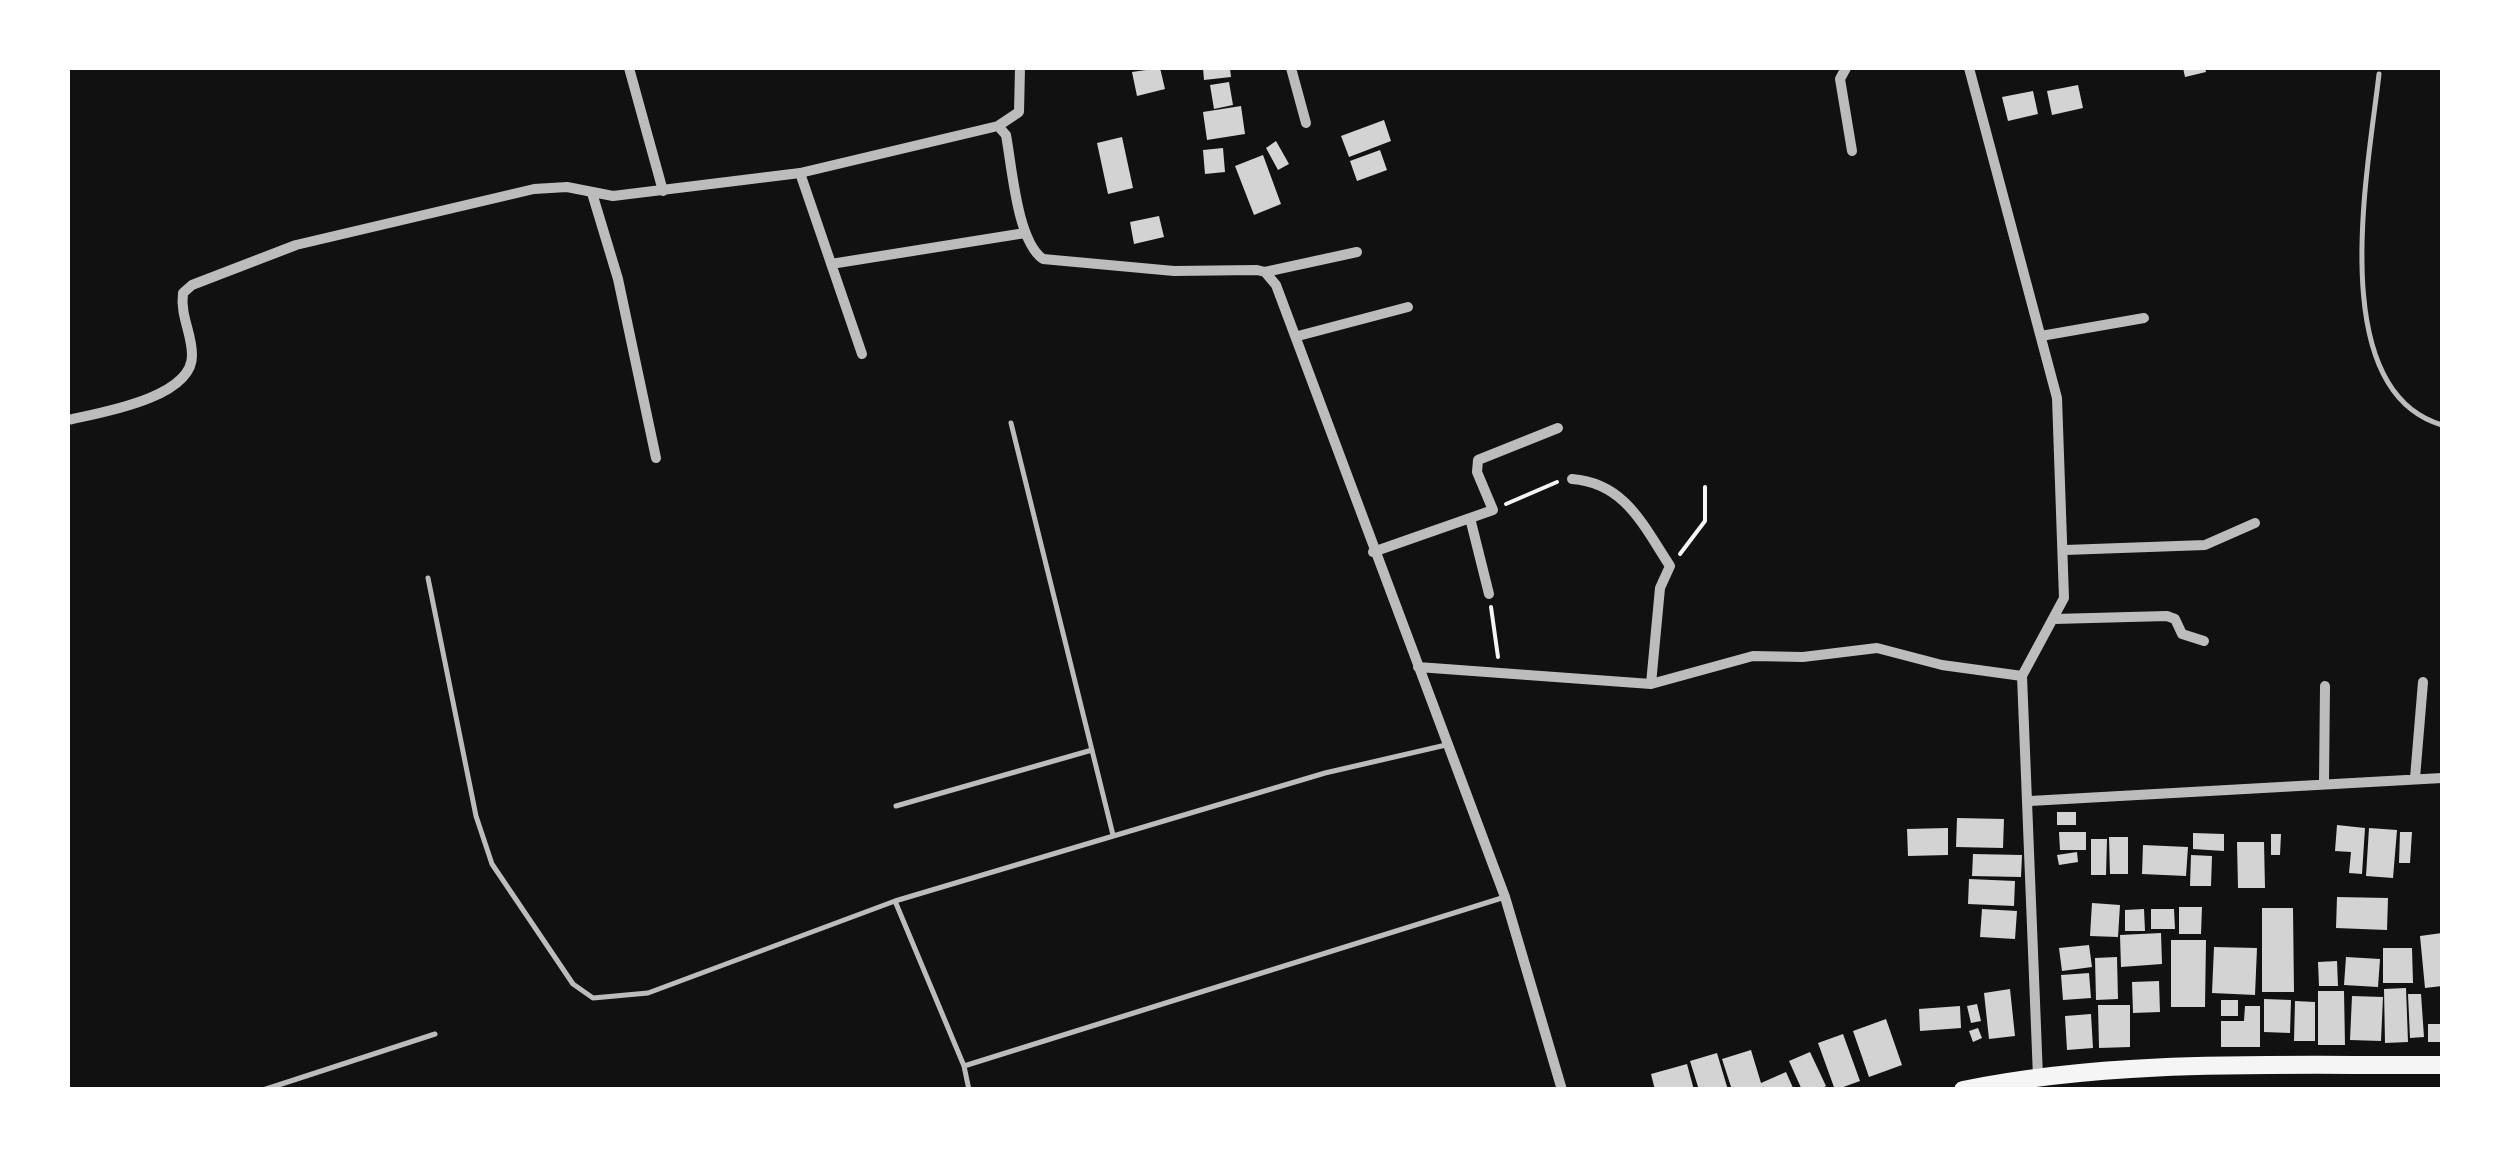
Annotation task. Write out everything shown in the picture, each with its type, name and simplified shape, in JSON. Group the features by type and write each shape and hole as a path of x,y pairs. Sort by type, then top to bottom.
{"highway":[{"path":"1963,1090 2038,1077 2187,1068 2442,1065"}],"street":[{"path":"629,68 663,191"},
{"path":"68,420 146,400 187,372 192,354 181,305 183,293 192,284 296,244 534,189 568,188 614,196 800,173 998,126 1019,112 1020,68"},
{"path":"1291,68 1306,123"},
{"path":"1846,68 1840,79 1852,150"},
{"path":"1969,68 2056,398 2064,598 2022,676 2030,801 2038,1077"},
{"path":"998,126 1006,135 1025,232 1034,253 1057,264 1266,272 1357,252"},
{"path":"800,173 862,354"},
{"path":"592,193 618,279 656,458"},
{"path":"831,264 1025,232"},
{"path":"1266,272 1276,285 1298,336 1373,552 1505,897 1562,1090"},
{"path":"1298,336 1408,307"},
{"path":"2041,336 2144,318"},
{"path":"1373,552 1493,510 1476,472 1478,460 1558,428"},
{"path":"1572,479 1592,480 1622,496 1670,566 1660,588 1651,684"},
{"path":"1470,518 1489,594"},
{"path":"2065,550 2205,546 2255,523"},
{"path":"2054,619 2167,616 2173,618 2182,634 2204,641"},
{"path":"1418,667 1651,684 1753,656 1803,657 1877,648 1942,665 2022,676"},
{"path":"2415,778 2423,682"},
{"path":"2324,781 2325,686"},
{"path":"2030,801 2324,781 2442,778"}],"lane":[{"path":"2379,74 2365,205 2363,302 2379,367 2410,410 2442,425"},
{"path":"1011,423 1113,834"},
{"path":"428,578 476,816 492,864 573,984 593,998 648,994 705,976 896,901 1324,773 1446,745"},
{"path":"896,806 1092,750"},
{"path":"964,1066 1505,897"},
{"path":"896,901 964,1066 969,1090"},
{"path":"263,1090 435,1034"}],"path":[{"path":"1493,510 1572,479"},
{"path":"1670,566 1706,521 1705,488"},
{"path":"1489,594 1500,672"}],"building":[{"path":"1160,68 1165,89 1137,96 1132,72"},
{"path":"1203,68 1230,68 1231,77 1204,80"},
{"path":"2183,68 2205,68 2206,72 2185,77"},
{"path":"1229,82 1233,105 1214,109 1210,85"},
{"path":"2078,85 2083,108 2052,115 2047,91"},
{"path":"2033,91 2038,114 2008,121 2002,97"},
{"path":"1241,106 1245,134 1207,140 1203,112"},
{"path":"1384,120 1391,141 1349,157 1341,136"},
{"path":"1122,137 1133,188 1108,194 1097,143"},
{"path":"1276,141 1289,164 1278,170 1266,148"},
{"path":"1223,148 1225,172 1205,174 1203,150"},
{"path":"1380,150 1387,170 1357,181 1350,161"},
{"path":"1263,155 1281,204 1254,215 1235,166"},
{"path":"1159,216 1164,237 1134,244 1130,222"},
{"path":"2057,812 2076,812 2076,825 2057,825"},
{"path":"1957,818 2004,819 2003,848 1956,847"},
{"path":"2337,825 2365,828 2362,874 2349,873 2351,852 2335,851"},
{"path":"1948,828 1948,855 1908,856 1907,829"},
{"path":"2369,828 2397,830 2393,878 2366,876"},
{"path":"2059,832 2086,832 2086,850 2060,850"},
{"path":"2400,832 2412,832 2410,863 2399,863"},
{"path":"2193,833 2224,834 2224,851 2193,849"},
{"path":"2271,834 2281,834 2280,855 2271,855"},
{"path":"2109,837 2128,837 2128,874 2110,874"},
{"path":"2091,839 2107,839 2106,875 2091,875"},
{"path":"2237,842 2264,842 2265,888 2238,888"},
{"path":"2143,845 2188,847 2186,876 2142,874"},
{"path":"2077,852 2078,862 2059,865 2057,855"},
{"path":"1973,854 2022,855 2021,877 1972,876"},
{"path":"2191,855 2212,856 2211,886 2190,886"},
{"path":"1969,879 2015,881 2014,906 1968,904"},
{"path":"2337,897 2388,898 2387,930 2336,928"},
{"path":"2092,903 2120,905 2118,937 2090,936"},
{"path":"2179,907 2202,907 2201,934 2179,934"},
{"path":"2262,908 2293,908 2294,992 2262,992"},
{"path":"1982,909 2017,911 2015,939 1980,937"},
{"path":"2144,909 2145,931 2125,931 2125,910"},
{"path":"2151,909 2174,909 2175,929 2151,929"},
{"path":"2161,933 2162,964 2121,967 2120,935"},
{"path":"2442,933 2442,986 2425,988 2420,936"},
{"path":"2171,940 2206,940 2205,1007 2171,1007"},
{"path":"2089,945 2092,967 2062,971 2059,948"},
{"path":"2214,947 2257,948 2255,995 2212,993"},
{"path":"2383,948 2412,948 2413,983 2383,983"},
{"path":"2117,957 2118,999 2096,1000 2095,958"},
{"path":"2346,957 2380,959 2378,987 2344,985"},
{"path":"2337,961 2338,986 2319,986 2318,962"},
{"path":"2089,973 2091,998 2063,1000 2061,975"},
{"path":"2159,981 2160,1012 2133,1013 2132,982"},
{"path":"2406,988 2408,1042 2385,1043 2384,989"},
{"path":"2010,989 2015,1036 1989,1039 1984,993"},
{"path":"2318,991 2344,991 2345,1045 2318,1045"},
{"path":"2408,994 2421,994 2424,1037 2410,1038"},
{"path":"2352,996 2383,997 2381,1041 2350,1040"},
{"path":"2264,999 2291,1000 2290,1033 2264,1032"},
{"path":"2221,1000 2238,1000 2238,1016 2221,1016"},
{"path":"2295,1001 2315,1002 2315,1041 2294,1041"},
{"path":"1977,1004 1981,1021 1971,1023 1967,1006"},
{"path":"2098,1005 2130,1005 2130,1047 2099,1048"},
{"path":"1960,1006 1961,1028 1920,1031 1919,1009"},
{"path":"2245,1006 2260,1006 2260,1047 2221,1047 2221,1021 2244,1021"},
{"path":"2091,1014 2093,1048 2067,1050 2065,1016"},
{"path":"1886,1019 1902,1065 1869,1077 1853,1031"},
{"path":"2428,1024 2442,1024 2442,1042 2428,1042"},
{"path":"1978,1028 1982,1038 1973,1042 1969,1031"},
{"path":"1843,1034 1860,1081 1835,1090 1818,1043"},
{"path":"1751,1050 1761,1083 1786,1072 1794,1090 1732,1090 1722,1059"},
{"path":"1810,1052 1826,1086 1819,1090 1802,1090 1789,1061"},
{"path":"1717,1053 1728,1090 1699,1090 1690,1061"},
{"path":"1687,1064 1694,1090 1655,1090 1651,1074"}]}
